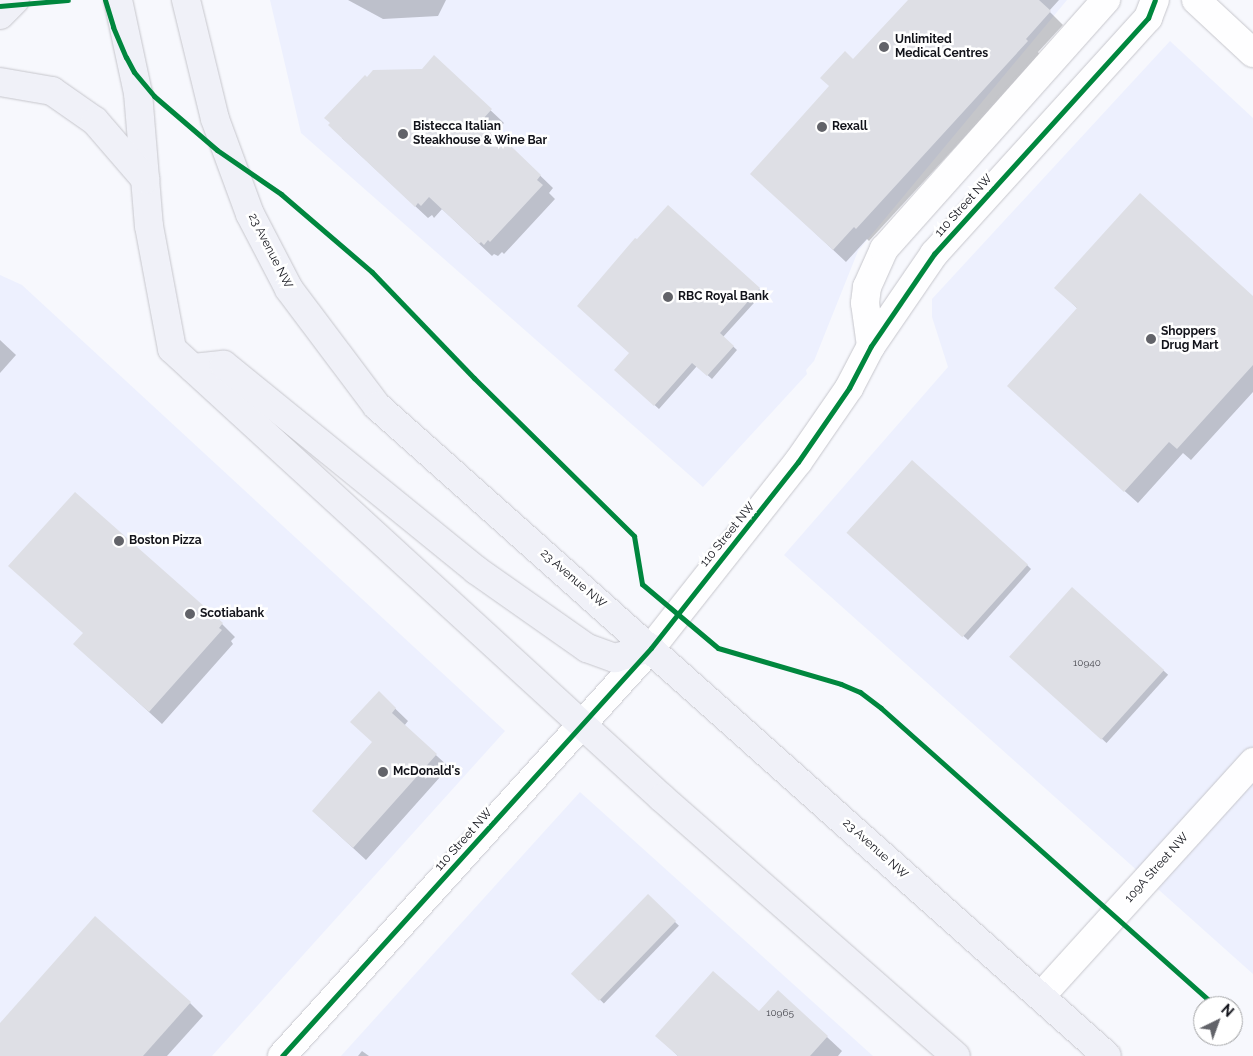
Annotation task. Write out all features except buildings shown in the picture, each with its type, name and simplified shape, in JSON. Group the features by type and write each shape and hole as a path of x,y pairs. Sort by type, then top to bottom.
{"main road":[{"path":"0,14 15,0"},
{"path":"118,0 138,93 149,226 172,349 662,798 956,1056"},
{"name":"23 Avenue NW","path":"186,0 215,119 250,214 288,289 377,406 1107,1056"},
{"path":"0,82 52,91 95,121 145,179"},
{"path":"193,368 224,365 476,570 587,648 616,658 651,648"}],"street":[{"path":"871,346 865,303 868,287 884,249 1106,0"},
{"name":"110 Street NW","path":"282,1056 651,648 798,462 849,388 871,346 934,254 1148,18 1155,0"},
{"path":"1196,0 1253,53"},
{"name":"109A Street NW","path":"1041,996 1253,762"}],"shaded area":[{"path":"270,0 1067,0 858,251 814,361 806,370 807,374 703,487 301,133"},
{"path":"1170,41 1253,118 1253,974 784,555 948,367 932,317 932,299"},
{"path":"0,275 22,285 505,731 212,1056 0,1056"},
{"path":"580,792 873,1056 341,1056"}],"cycle path":[{"path":"0,6 68,0"},
{"path":"105,0 113,27 126,57 134,72 154,96 217,150 281,194 372,272 474,378 634,536 642,584 718,648 841,684 860,692 881,708 1205,996"},
{"path":"282,1056 651,648 798,462 849,388 871,346 934,254 1148,18 1155,0"}],"place":[{"name":"Unlimited Medical Centres","path":"884,47"},
{"name":"Rexall","path":"822,127"},
{"name":"Bistecca Italian Steakhouse & Wine Bar","path":"403,134"},
{"name":"RBC Royal Bank","path":"668,297"},
{"name":"Shoppers Drug Mart","path":"1151,339"},
{"name":"Boston Pizza","path":"119,541"},
{"name":"Scotiabank","path":"190,614"},
{"name":"McDonald's","path":"383,772"}]}
